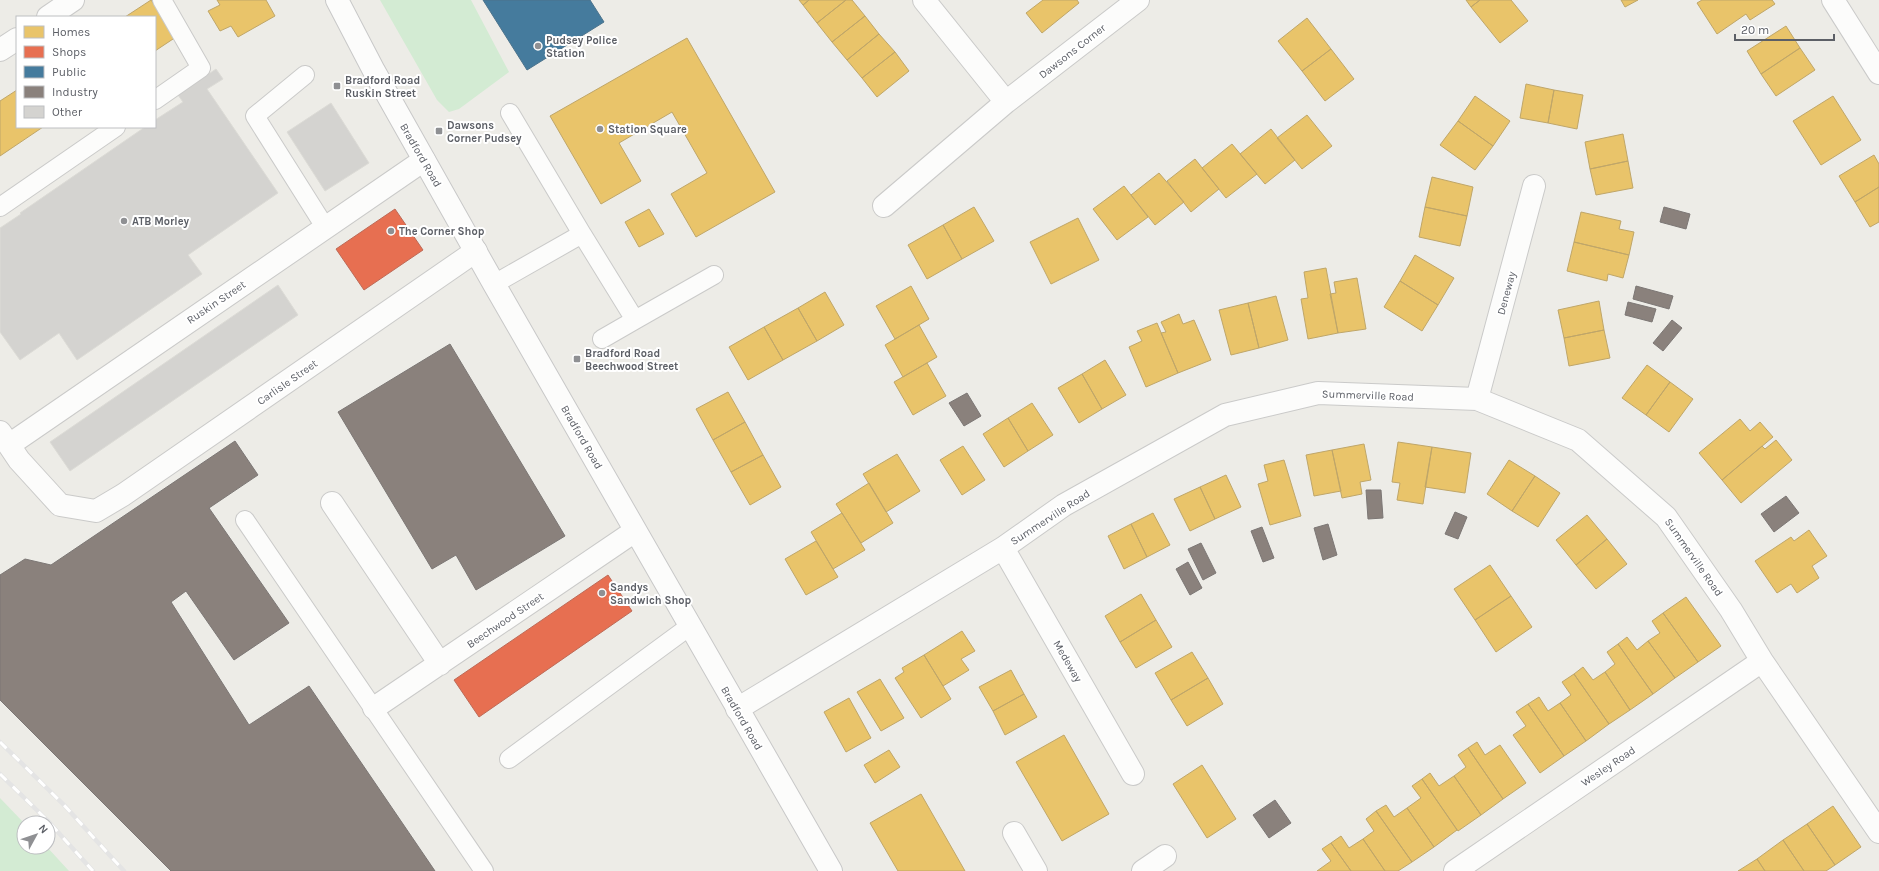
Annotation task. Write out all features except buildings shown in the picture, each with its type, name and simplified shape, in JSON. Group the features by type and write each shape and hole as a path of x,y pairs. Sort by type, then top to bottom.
{"street":[{"path":"49,16 73,0"},
{"name":"Bradford Road","path":"337,0 374,71 494,284 831,871"},
{"path":"924,0 1006,102"},
{"name":"Dawsons Corner","path":"884,206 1006,102 1138,0"},
{"path":"1833,0 1879,73"},
{"path":"0,50 16,40"},
{"name":"Ruskin Street","path":"4,439 326,227 424,160"},
{"name":"Deneway","path":"1477,399 1534,186"},
{"name":"Carlisle Street","path":"4,439 19,460 60,505 96,510 123,496 476,251"},
{"name":"Summerville Road","path":"737,709 1003,548 1064,505 1225,415 1318,393 1477,399 1578,440 1666,517 1731,610 1762,661 1879,832"},
{"path":"332,503 440,664"},
{"name":"Beechwood Street","path":"374,708 635,531"},
{"name":"Medeway","path":"1003,548 1132,774"},
{"name":"Wesley Road","path":"1454,871 1762,661"},
{"path":"1014,833 1036,871"},
{"path":"1143,871 1165,856"}],"lane":[{"path":"156,99 201,68 162,0"},
{"path":"305,75 254,116 326,227"},
{"path":"510,113 635,320"},
{"path":"0,207 115,128"},
{"path":"494,284 582,234"},
{"path":"602,339 714,275"},
{"path":"245,520 484,871"},
{"path":"509,759 690,626"}],"green space":[{"path":"380,0 471,0 509,72 459,109 449,112 437,100"},
{"path":"0,798 16,815 16,855 54,855 69,871 0,871"}],"railway":[{"path":"0,742 64,805 124,871"},
{"path":"0,774 48,821 93,871"}],"place":[{"name":"Pudsey Police Station","path":"538,46"},
{"name":"Bradford Road Ruskin Street","path":"337,86"},
{"name":"Station Square","path":"600,129"},
{"name":"Dawsons Corner Pudsey","path":"439,131"},
{"name":"ATB Morley","path":"124,221"},
{"name":"The Corner Shop","path":"391,231"},
{"name":"Bradford Road Beechwood Street","path":"577,359"},
{"name":"Sandys Sandwich Shop","path":"602,593"}]}
